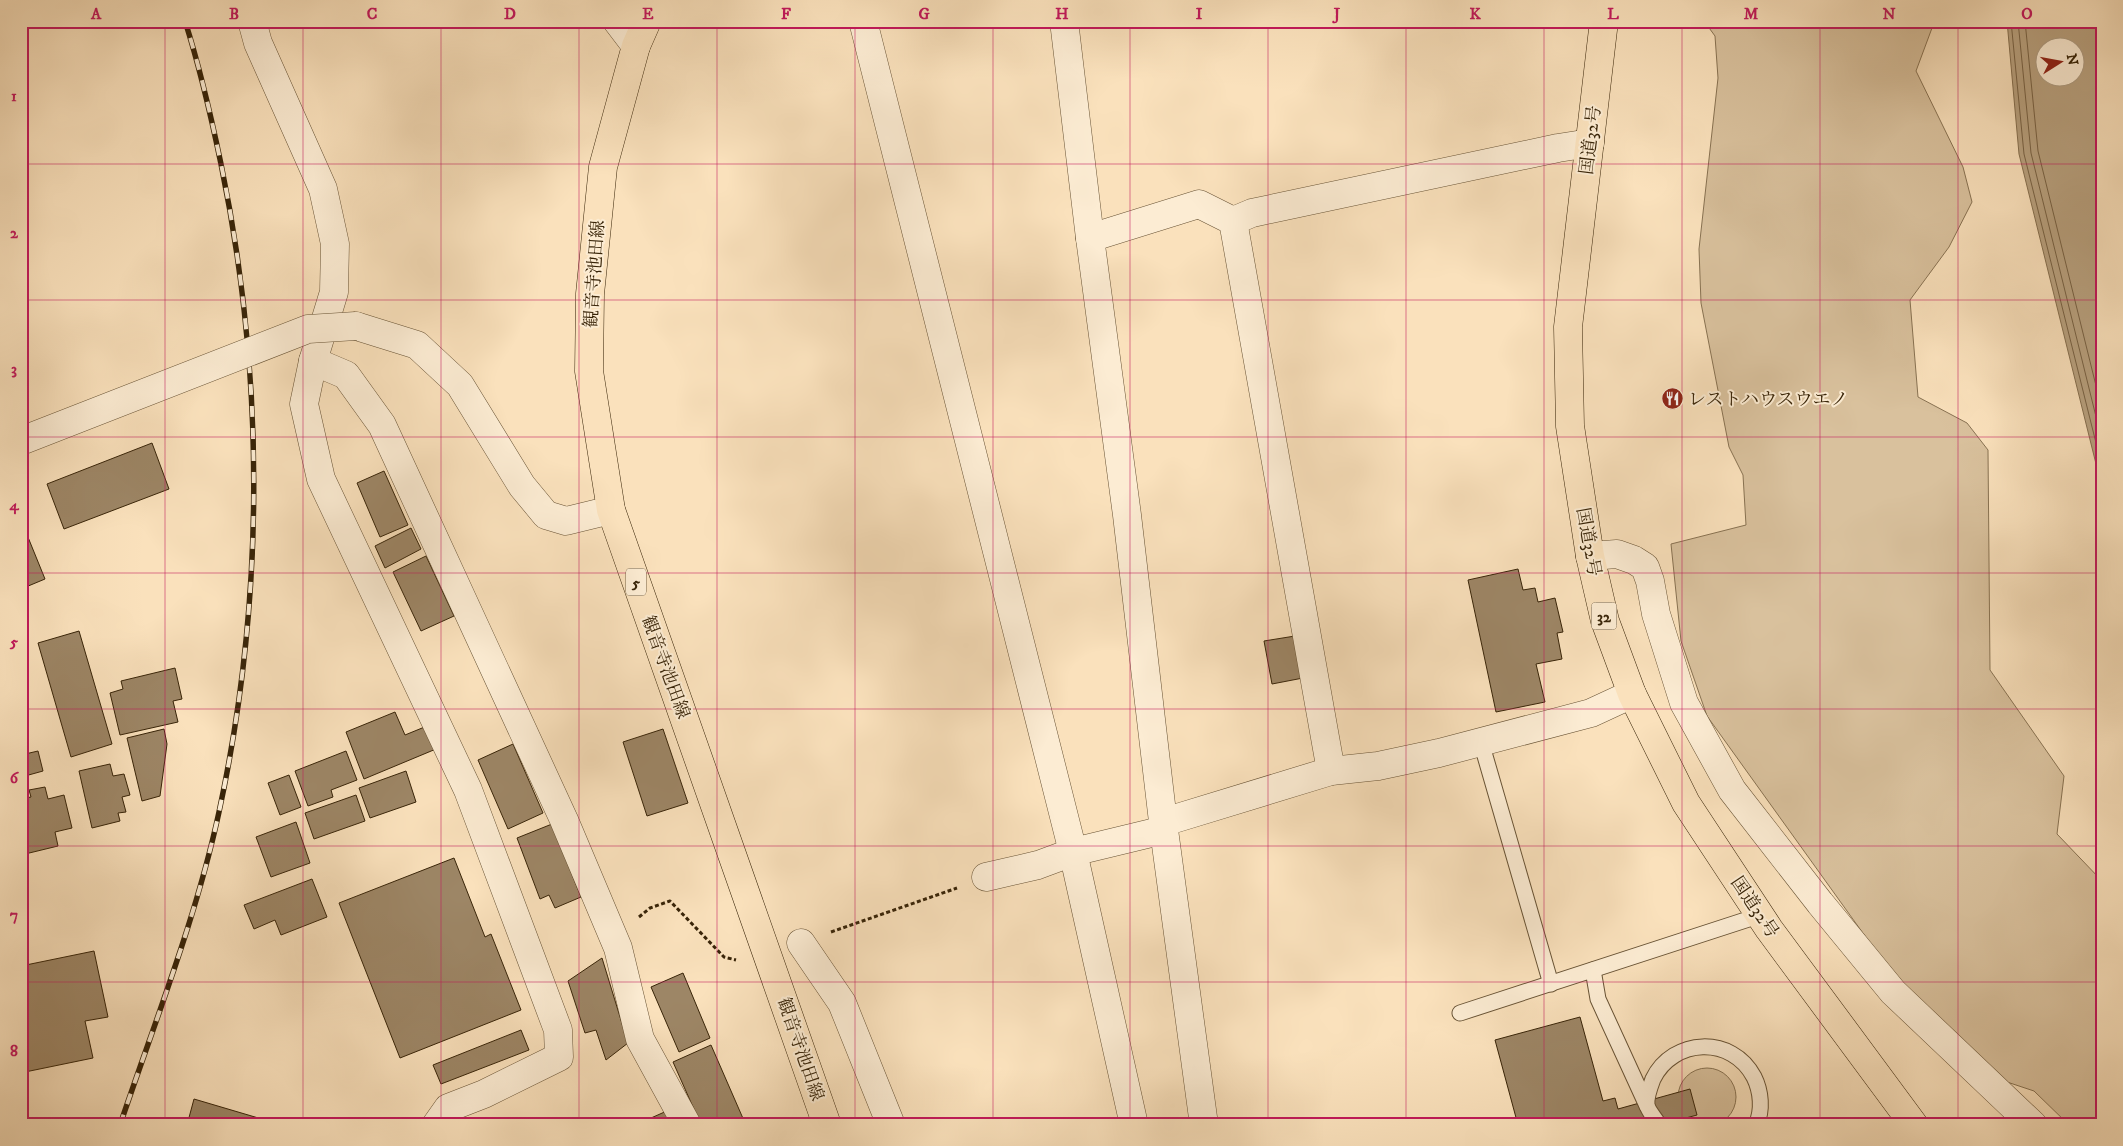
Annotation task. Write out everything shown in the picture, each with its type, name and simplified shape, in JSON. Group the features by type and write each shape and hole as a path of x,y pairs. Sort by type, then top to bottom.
{"main road":[{"name":"観音寺池田線","path":"647,21 636,46 603,166 590,294 589,371 610,510 827,1125"},
{"name":"国道32号","path":"1604,21 1568,327 1570,426 1590,556 1605,621 1632,694 1686,803 1760,915 1914,1125"}],"street":[{"path":"252,21 258,42 323,189 335,244 334,292 313,361 304,404 321,479 468,790 558,1030 559,1057 484,1094 448,1108 436,1125"},
{"path":"617,21 636,46"},
{"path":"863,21 1073,852 1134,1125"},
{"path":"1064,21 1090,238 1127,515 1164,826 1204,1125"},
{"path":"1090,238 1199,204 1233,221 1252,213 1558,148 1590,143"},
{"path":"1233,221 1331,771"},
{"path":"21,441 308,329 356,326 417,345 460,385 522,486 546,515 566,521 610,510"},
{"path":"313,361 346,375 382,424 564,820 618,948 640,1039 687,1125"},
{"path":"1590,556 1617,554 1634,560 1645,567 1650,581 1656,614 1684,703 1732,790 1820,904 1893,992 2033,1125"},
{"path":"986,877 1038,866 1073,852 1164,826 1331,771 1378,766 1481,742 1591,713 1632,694"},
{"path":"801,943 842,1003 891,1125"}],"lane":[{"path":"1481,742 1551,984"},
{"path":"1460,1013 1760,915"},
{"path":"1593,970 1598,999 1647,1106 1659,1125"},
{"path":"1647,1106 1649,1087 1657,1071 1670,1058 1686,1049 1703,1046 1721,1048 1737,1057 1750,1070 1758,1086 1760,1104 1756,1125"}],"path":[{"path":"801,943 986,877"},
{"path":"614,939 650,908 670,901 724,957 739,961"}],"shaded area":[{"path":"1704,21 1932,21 1932,28 1916,71 1963,167 1972,202 1949,247 1910,300 1918,397 1967,423 1988,450 1990,670 2064,776 2057,834 2102,881 2102,1125 2069,1125 2034,1091 2007,1082 1893,975 1707,716 1681,641 1671,544 1746,525 1743,475 1729,447 1701,303 1699,249 1718,78 1715,36"},
{"path":"1701,1068 1713,1068 1723,1072 1732,1081 1736,1103 1728,1118 1713,1126 1701,1126 1691,1122 1682,1113 1678,1103 1678,1091 1682,1081 1691,1072"}],"water":[{"path":"2007,21 2102,21 2102,488 2019,154"}],"building":[{"path":"152,443 169,489 64,529 47,484"},
{"path":"384,471 408,525 380,537 357,483"},
{"path":"21,520 45,579 21,589"},
{"path":"411,528 421,549 385,568 375,546"},
{"path":"426,556 454,616 421,631 393,572"},
{"path":"1518,569 1523,590 1535,588 1538,602 1555,598 1563,632 1557,633 1562,659 1536,664 1545,702 1496,712 1468,580"},
{"path":"79,631 112,744 71,757 38,643"},
{"path":"1295,636 1303,678 1272,684 1264,641"},
{"path":"175,668 182,699 173,701 178,722 120,735 110,693 123,689 121,681"},
{"path":"395,712 405,735 427,726 436,749 364,779 346,732"},
{"path":"164,729 167,744 160,796 142,801 127,738"},
{"path":"663,729 688,803 647,816 623,742"},
{"path":"513,744 543,813 508,829 478,760"},
{"path":"38,751 43,771 25,776 27,782 21,783 21,755"},
{"path":"346,751 357,780 331,790 333,797 308,806 295,771"},
{"path":"110,764 113,776 124,774 130,795 122,797 126,812 118,813 120,821 92,828 79,771"},
{"path":"406,771 416,802 370,818 359,788"},
{"path":"289,775 301,807 280,815 268,783"},
{"path":"45,787 48,799 64,795 72,828 55,832 58,846 21,855 21,799 31,797 29,790"},
{"path":"356,795 365,821 314,839 305,813"},
{"path":"296,822 310,863 271,877 256,837"},
{"path":"552,824 581,897 555,908 549,895 540,899 517,838"},
{"path":"454,858 485,937 491,934 521,1010 400,1058 339,903"},
{"path":"312,879 327,917 281,935 275,920 254,929 244,905"},
{"path":"94,951 108,1017 85,1021 93,1058 25,1072 21,1054 21,966"},
{"path":"602,958 628,1043 606,1060 596,1030 585,1033 568,981"},
{"path":"683,973 710,1038 679,1052 651,987"},
{"path":"1580,1017 1603,1101 1615,1098 1618,1109 1690,1089 1697,1115 1660,1125 1518,1125 1495,1040"},
{"path":"521,1030 529,1050 441,1084 433,1065"},
{"path":"711,1045 745,1123 741,1125 701,1125 673,1062"},
{"path":"194,1099 282,1125 187,1125"},
{"path":"669,1110 675,1125 643,1125 642,1122"}],"railway":[{"path":"120,1125 187,931 210,852 234,732 245,651 251,570 254,488 252,406 246,325 235,244 221,164 196,56 185,21"}],"place":[{"name":"レストハウスウエノ","path":"1672,399"}]}
